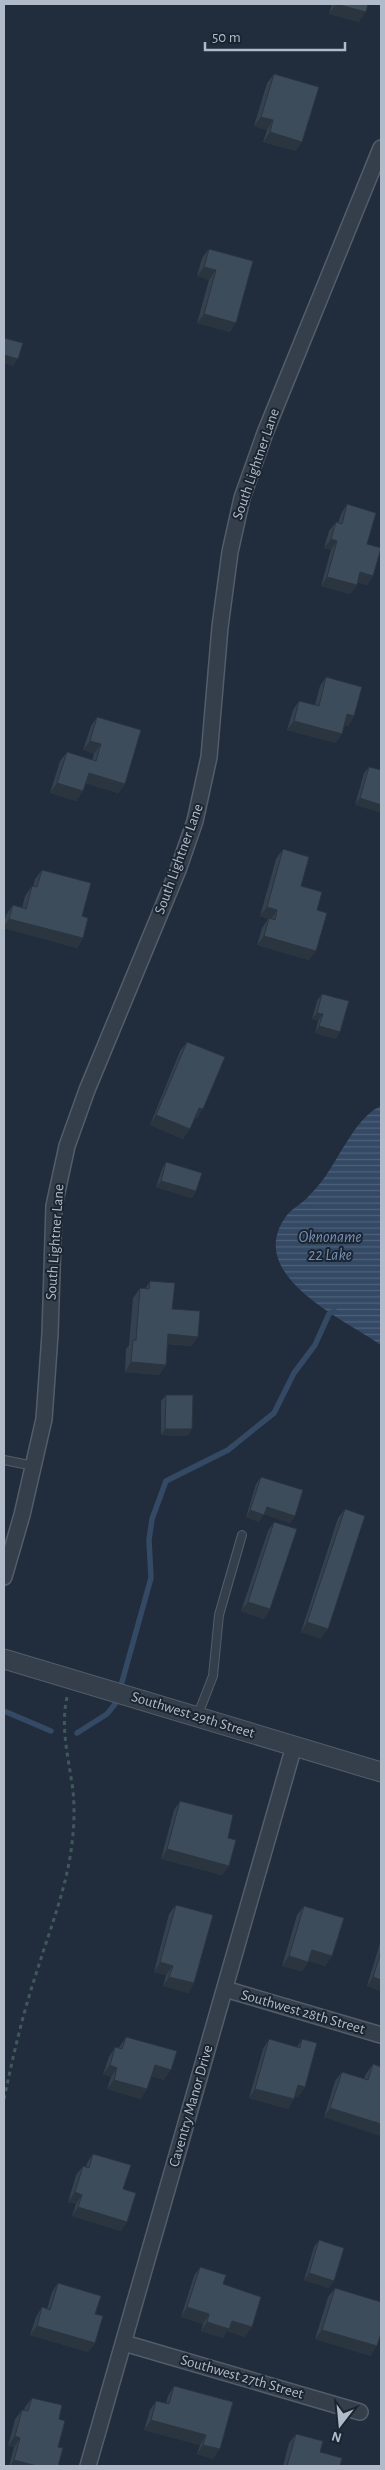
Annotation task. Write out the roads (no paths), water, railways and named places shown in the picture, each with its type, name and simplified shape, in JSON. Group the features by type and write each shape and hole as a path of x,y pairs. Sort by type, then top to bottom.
{"street":[{"name":"South Lightner Lane","path":"4,1577 7,1553 34,1466 48,1390 54,1206 67,1146 94,1072 178,870 195,821 209,757 220,627 230,552 242,498 269,424 381,148"},
{"name":"Southwest 29th Street","path":"4,1659 381,1772"},
{"name":"Caventry Manor Drive","path":"88,2466 294,1746"},
{"name":"Southwest 28th Street","path":"224,1989 381,2035"},
{"name":"Southwest 27th Street","path":"124,2343 360,2412"}],"lane":[{"path":"4,1460 34,1466"},
{"path":"197,1717 213,1676 219,1614 242,1534"}],"water":[{"name":"Oknoname 22 Lake","path":"381,1106 381,1345 303,1293 287,1276 278,1257 277,1237 287,1215 305,1200 323,1180 364,1118"}],"waterway":[{"path":"122,1682 151,1578 149,1540 152,1519 166,1481 228,1450 274,1413 294,1373 315,1345 329,1314 334,1311"},
{"path":"77,1733 107,1714 115,1704"},
{"path":"4,1711 51,1731"}]}
